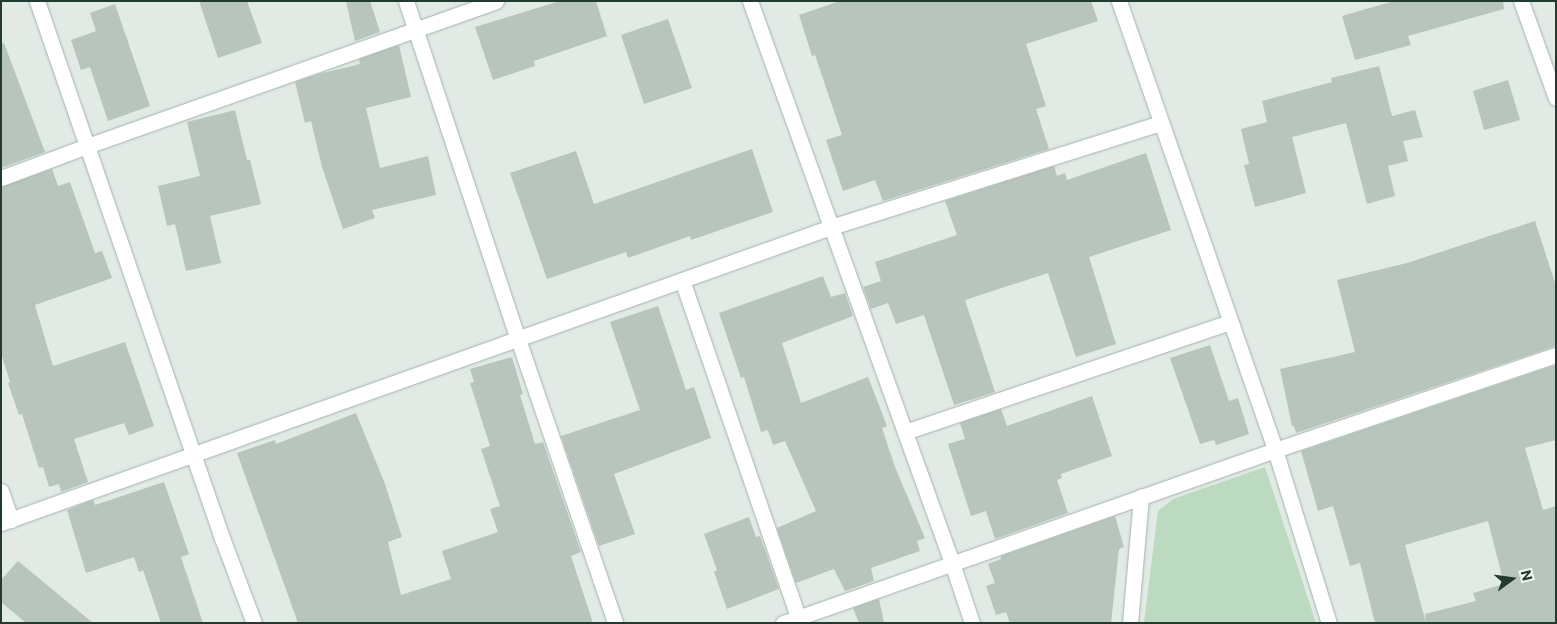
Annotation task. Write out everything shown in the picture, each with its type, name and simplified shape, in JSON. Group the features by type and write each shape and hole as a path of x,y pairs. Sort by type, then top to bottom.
{"street":[{"path":"37,1 222,538 254,623"},
{"path":"406,1 615,623"},
{"path":"1,178 496,1"},
{"path":"750,1 972,623"},
{"path":"1118,1 1275,450 1329,623"},
{"path":"1521,1 1556,98"},
{"path":"1,491 6,522 832,227 1161,123"},
{"path":"682,280 798,617"},
{"path":"905,432 1230,322"},
{"path":"783,623 1142,496 1556,355"},
{"path":"1130,623 1142,496"}],"green space":[{"path":"1265,467 1316,623 1144,623 1158,511 1173,499"}],"building":[{"path":"199,1 247,1 262,43 218,58"},
{"path":"346,1 370,1 380,32 355,41"},
{"path":"560,1 596,1 607,36 534,61 535,66 493,80 475,27"},
{"path":"840,1 1091,1 1098,21 1026,44 1046,106 1036,109 1049,149 883,201 875,180 843,191 826,140 842,135 815,55 812,56 799,15"},
{"path":"1394,1 1503,1 1504,9 1408,36 1411,45 1355,60 1342,16"},
{"path":"115,4 150,106 108,121 90,67 81,70 71,40 96,31 90,13"},
{"path":"668,19 692,88 644,104 621,35"},
{"path":"4,43 45,152 1,168 1,44"},
{"path":"399,45 411,97 366,108 380,168 428,156 436,195 372,210 375,218 343,229 322,167 311,121 305,123 295,82 360,64 359,59"},
{"path":"1379,66 1392,116 1415,110 1423,137 1403,141 1408,161 1388,166 1395,196 1367,204 1346,123 1292,137 1306,193 1255,207 1244,165 1249,164 1241,129 1267,122 1262,101 1332,82 1331,78"},
{"path":"1508,80 1520,120 1484,130 1473,91"},
{"path":"235,110 247,160 250,160 261,204 210,216 221,263 186,271 175,224 167,226 158,186 200,176 187,122"},
{"path":"752,149 773,212 691,240 690,236 628,258 626,252 547,279 510,173 576,151 594,204"},
{"path":"1146,153 1171,230 1089,257 1116,344 1076,357 1048,273 965,300 995,392 954,405 924,315 896,324 888,303 871,309 863,287 881,281 875,262 957,235 945,201 1054,166 1057,176 1065,173 1067,180"},
{"path":"52,169 58,186 70,182 95,253 102,251 112,278 35,305 53,366 125,342 154,426 129,435 124,423 74,439 88,482 61,492 59,484 49,487 43,467 39,468 22,414 19,415 8,383 10,382 1,353 1,187"},
{"path":"1535,221 1556,286 1556,346 1296,433 1294,426 1292,426 1280,369 1355,352 1337,280 1407,263"},
{"path":"823,276 831,297 845,293 853,316 782,343 801,403 868,377 887,426 882,428 895,467 925,538 917,541 920,551 871,568 874,581 845,591 834,569 796,583 777,528 816,511 785,441 773,445 768,430 761,432 744,377 741,378 719,313"},
{"path":"658,306 686,390 694,387 711,438 614,474 635,534 599,546 561,436 640,410 610,322"},
{"path":"1210,345 1229,401 1238,398 1249,434 1216,445 1214,440 1200,444 1170,358"},
{"path":"512,357 523,394 520,395 535,444 543,442 581,552 571,556 593,623 298,623 237,453 275,440 276,444 356,413 385,484 402,537 388,542 401,595 451,579 442,551 498,532 490,509 500,506 481,449 490,446 470,383 474,382 470,369"},
{"path":"1556,365 1556,440 1525,448 1543,510 1556,506 1556,623 1375,623 1360,563 1350,566 1333,506 1318,511 1301,451","holes":["1488,521 1504,584 1473,593 1476,601 1425,614 1426,623 1405,545"]},
{"path":"1092,396 1112,456 1061,474 1062,478 1057,480 1068,513 995,539 986,511 971,516 948,444 965,439 960,423 1001,409 1007,426"},
{"path":"164,482 189,554 181,557 203,623 161,623 143,570 139,572 134,557 86,573 67,510 93,500 95,505"},
{"path":"1115,516 1124,547 1119,549 1111,623 1010,623 1006,612 996,615 986,586 995,583 988,564 1001,559 1001,556"},
{"path":"749,517 756,537 760,536 779,589 727,609 714,572 717,570 704,534"},
{"path":"18,561 93,623 26,623 1,602 1,580"},
{"path":"879,599 884,623 859,623 853,608"}]}
